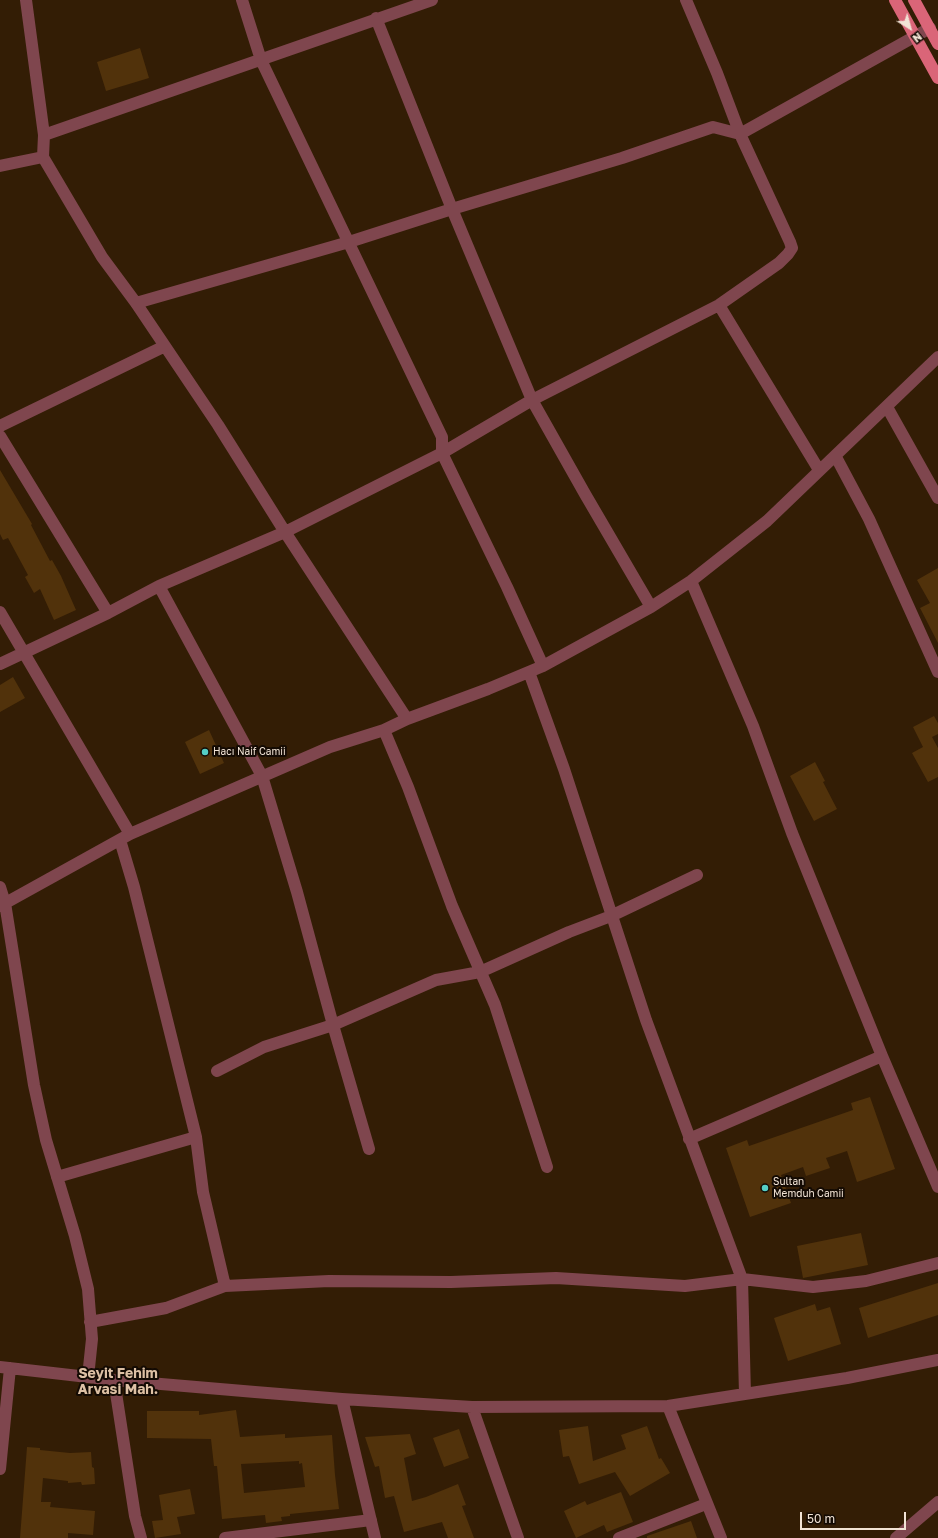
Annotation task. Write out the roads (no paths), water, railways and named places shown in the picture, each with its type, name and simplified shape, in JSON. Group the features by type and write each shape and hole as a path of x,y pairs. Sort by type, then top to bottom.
{"main road":[{"path":"895,0 938,78"},
{"path":"914,0 938,44"}],"street":[{"path":"26,0 44,135 43,157 102,257 136,303 218,425 285,532 407,718"},
{"path":"242,0 261,60 442,437 442,453 507,587 543,666"},
{"path":"44,135 261,60 376,18 432,0"},
{"path":"0,664 108,613 158,586 285,532 442,453 532,400 719,305 779,263 792,248 790,242 740,134 718,73 686,0"},
{"path":"376,18 452,209 532,400 651,607"},
{"path":"136,303 349,242 452,209 622,158 714,127 740,134 930,28"},
{"path":"0,166 43,157"},
{"path":"719,305 819,470"},
{"path":"0,426 165,346"},
{"path":"3,904 125,837 330,747 384,730 407,718 488,689 543,666 651,607 691,582 767,521 819,470 836,457 938,357"},
{"path":"887,407 938,498"},
{"path":"0,436 108,613"},
{"path":"836,457 869,519 938,672"},
{"path":"691,582 753,726 792,833 882,1056 938,1187"},
{"path":"158,586 262,776 297,892 333,1025 369,1149"},
{"path":"0,612 125,837 134,887 196,1138 203,1192 225,1286"},
{"path":"529,672 564,769 646,1020 742,1279 744,1394"},
{"path":"384,730 408,788 452,906 495,1005 547,1167"},
{"path":"217,1071 264,1047 333,1025 436,980 480,972 569,932 611,916 697,875"},
{"path":"0,887 34,1085 46,1140 56,1177 76,1236 88,1289 92,1339 88,1377"},
{"path":"689,1139 882,1056"},
{"path":"56,1177 196,1138"},
{"path":"90,1322 166,1308 225,1286 328,1281 451,1282 556,1278 685,1286 742,1279 813,1287 866,1281 938,1263"},
{"path":"0,1469 5,1367 114,1380 342,1399 472,1407 668,1406 847,1378 938,1360"},
{"path":"114,1380 135,1516 141,1538"},
{"path":"342,1399 375,1538"},
{"path":"668,1406 706,1504 721,1538"},
{"path":"472,1407 518,1538"},
{"path":"896,1538 938,1502"},
{"path":"619,1538 706,1504"},
{"path":"226,1538 371,1520"}],"place":[{"name":"Hacı Naif Camii","path":"205,752"},
{"name":"Sultan Memduh Camii","path":"765,1188"}],"district":[{"name":"Seyit Fehim Arvasi Mah.","path":"118,1382"}]}
